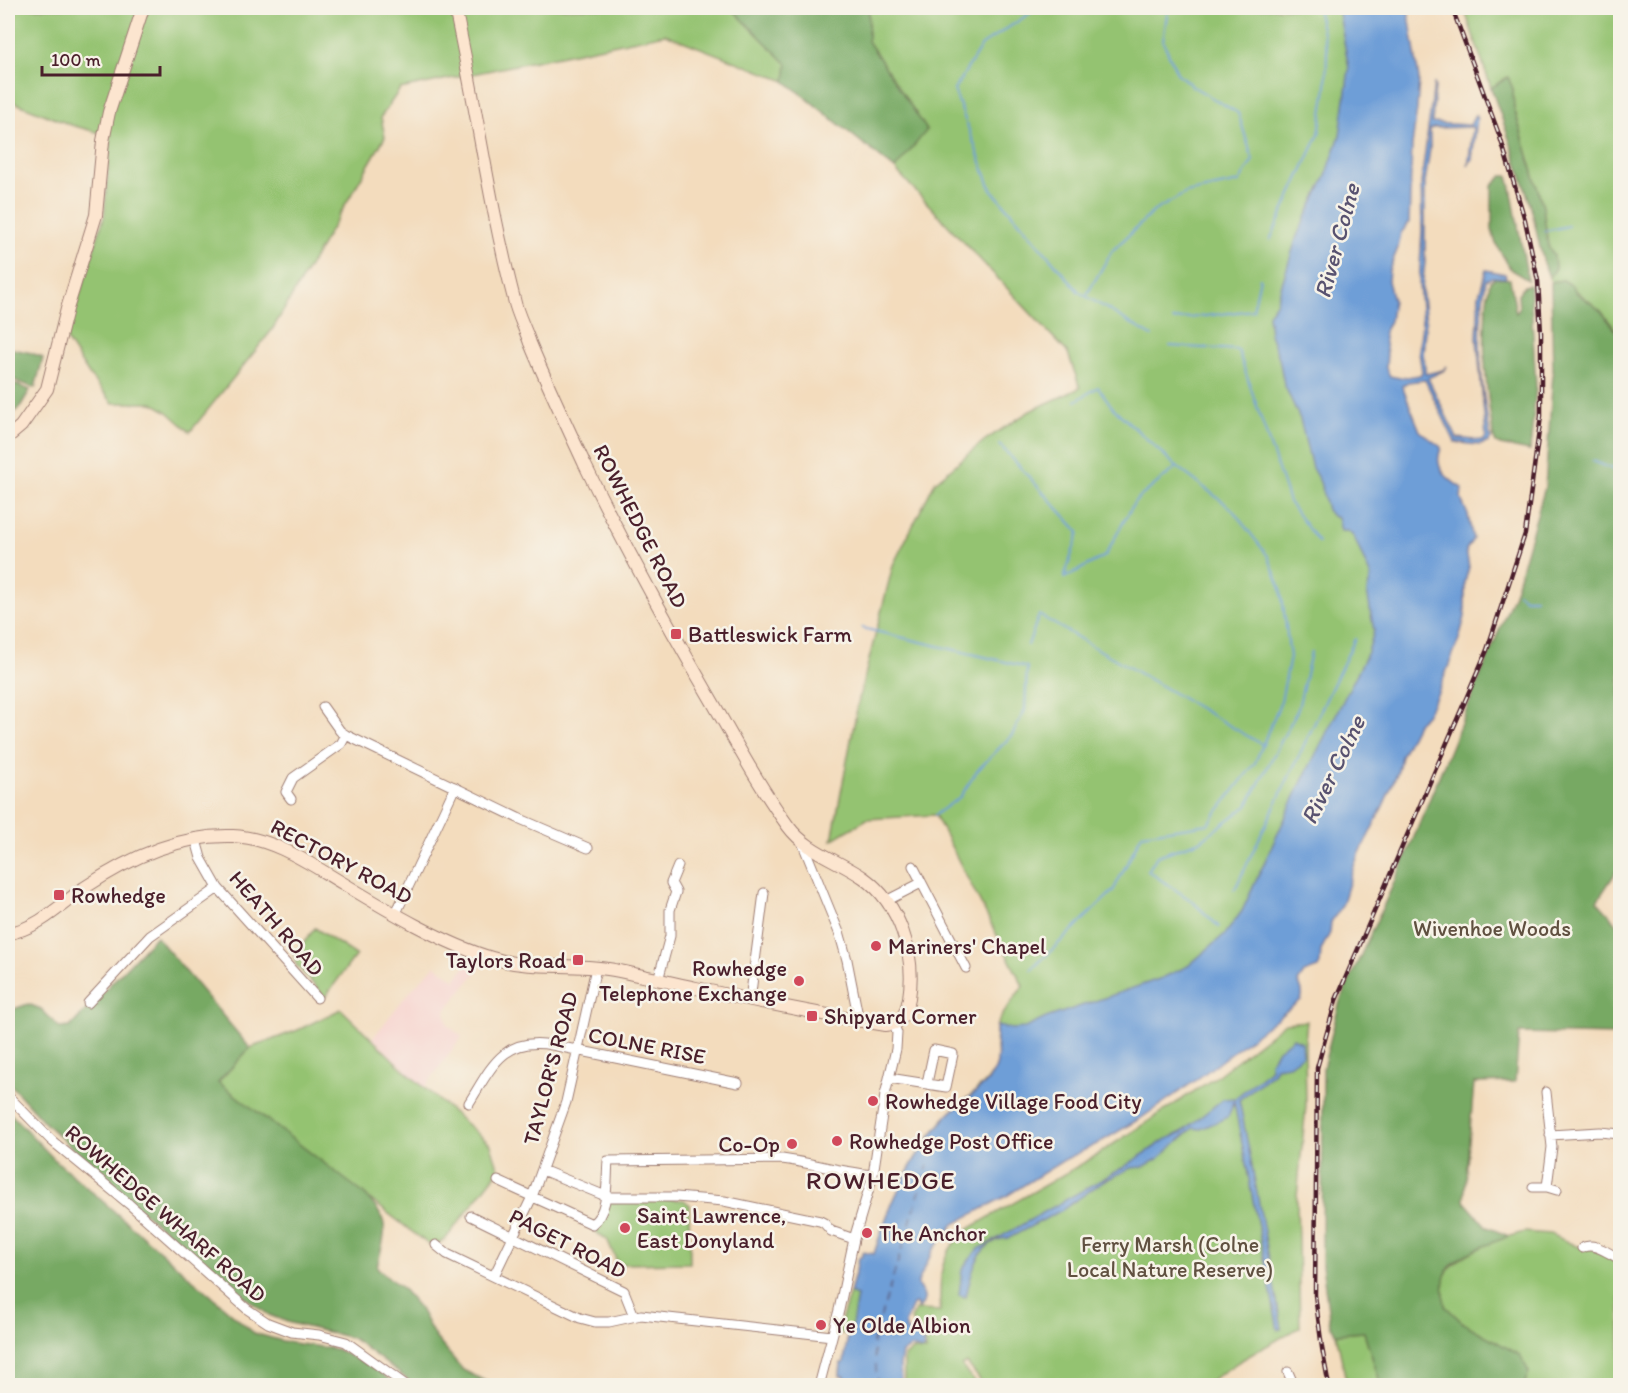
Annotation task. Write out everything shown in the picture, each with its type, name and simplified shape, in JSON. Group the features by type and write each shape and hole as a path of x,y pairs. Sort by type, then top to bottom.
{"street":[{"path":"8,437 21,426 47,389 67,309 96,215 103,141 109,112 143,8"},
{"name":"ROWHEDGE ROAD","path":"455,8 514,302 552,395 610,516 694,671 749,765 789,827 802,842 877,888 900,924 905,937 911,975 908,1006 904,1016 894,1024"},
{"path":"323,707 340,731 346,735 518,818 588,848"},
{"path":"285,794 293,778 341,744 346,735"},
{"path":"396,913 455,787"},
{"name":"RECTORY ROAD","path":"9,935 30,926 121,865 150,852 216,836 236,836 271,844 396,913 466,949 491,958 515,964 545,967 596,968 859,1021 894,1024"},
{"name":"HEATH ROAD","path":"196,840 201,858 218,888 317,998"},
{"path":"802,842 840,935 859,1021"},
{"path":"658,980 670,936 670,910 676,892 672,883 678,866"},
{"path":"913,866 966,968"},
{"path":"886,901 921,883"},
{"path":"88,1003 150,936 218,888"},
{"path":"750,1000 764,893"},
{"name":"TAYLOR'S ROAD","path":"494,1276 532,1197 566,1102 596,968"},
{"path":"819,1386 854,1239 873,1175 898,1038 894,1024"},
{"name":"COLNE RISE","path":"469,1103 495,1062 517,1046 542,1043 738,1083"},
{"path":"889,1078 927,1083"},
{"path":"1533,1187 1552,1188 1552,1147 1546,1092"},
{"name":"ROWHEDGE WHARF ROAD","path":"8,1096 45,1134 129,1204 255,1315 268,1323 292,1332 319,1335 346,1342 407,1386"},
{"path":"1550,1135 1600,1132 1620,1134"},
{"path":"498,1181 592,1224 599,1219 605,1196 608,1161 782,1159 844,1172 873,1175"},
{"path":"542,1170 605,1196 676,1197 724,1201 820,1221 831,1231 854,1239"},
{"name":"PAGET ROAD","path":"471,1216 624,1291 634,1316"},
{"path":"436,1245 447,1254 580,1318 595,1322 609,1322 641,1315 832,1336"},
{"path":"1582,1248 1587,1245 1595,1246 1620,1259"},
{"path":"1288,1372 1294,1386"}],"shaded area":[{"path":"471,958 484,963 445,1011 448,1025 462,1037 424,1088 373,1038 405,997 435,965 455,980"}],"green space":[{"path":"8,8 1366,8 1366,175 1406,570 1288,892 1040,1079 844,1385 845,1376 840,1376 841,1363 844,1363 848,1334 837,1333 859,1258 862,1252 874,1254 894,1198 925,1144 949,1114 983,1085 993,1073 998,1057 997,1024 1023,986 935,815 867,819 832,840 858,703 893,565 935,482 985,440 1030,411 1080,388 1068,353 895,169 785,81 665,34 400,89 381,117 385,137 272,330 190,432 168,412 153,403 113,403 90,376 66,339 104,217 111,136 71,125 8,100"},
{"path":"731,8 869,8 868,41 927,130 895,169 785,81 787,64"},
{"path":"1464,8 1620,8 1620,336 1601,311 1563,280 1551,282 1549,277 1555,270 1554,255 1548,246 1543,207 1514,108 1513,89 1507,77 1491,88"},
{"path":"1508,77 1513,89 1514,108 1543,207 1548,246 1554,255 1555,270 1549,277 1526,189 1491,88"},
{"path":"1502,176 1508,176 1511,188 1528,280 1511,270 1496,244 1492,230 1492,186"},
{"path":"1495,278 1510,279 1516,313 1519,309 1518,295 1524,286 1530,285 1536,386 1530,451 1500,445 1494,439 1486,380 1484,340 1490,281"},
{"name":"Wivenhoe Woods","path":"1563,280 1601,311 1620,336 1620,866 1597,901 1620,927 1620,1065 1617,1065 1618,1035 1519,1033 1515,1082 1474,1083 1464,1201 1487,1227 1509,1236 1470,1252 1452,1265 1444,1281 1445,1306 1463,1323 1520,1355 1529,1372 1524,1385 1381,1385 1364,1332 1336,1334 1330,1325 1322,1265 1323,1068 1340,1001 1407,854 1514,594 1545,487 1553,373 1551,282"},
{"path":"8,348 43,358 35,388 8,378"},
{"path":"8,381 30,390 20,407 8,418"},
{"path":"315,928 356,955 325,997 296,965 294,955"},
{"path":"156,936 250,1048 218,1082 363,1193 383,1219 383,1243 377,1267 402,1288 420,1309 435,1337 463,1370 493,1385 415,1385 352,1338 290,1323 269,1315 126,1198 46,1124 8,1082 8,1011 28,1004 41,1009 60,1028 70,1027"},
{"path":"341,1009 405,1071 491,1145 499,1170 445,1240 436,1245 428,1244 218,1082 250,1048 298,1030"},
{"name":"Ferry Marsh (Colne Local Nature Reserve)","path":"1307,1021 1306,1106 1297,1197 1300,1327 1240,1361 1204,1385 984,1385 967,1363 962,1366 977,1385 904,1386 904,1357 913,1350 926,1351 923,1336 911,1319 916,1310 940,1311 942,1268 949,1251 963,1232 1092,1158 1213,1079 1285,1023"},
{"path":"8,1111 53,1158 254,1333 286,1342 336,1349 374,1368 396,1385 8,1385"},
{"path":"684,1200 689,1204 690,1263 618,1264 607,1239 595,1232 608,1202"},
{"path":"1524,1232 1551,1234 1576,1246 1593,1249 1620,1263 1620,1385 1524,1385 1529,1372 1520,1356 1463,1323 1445,1306 1444,1278 1449,1269 1467,1254 1479,1248"},
{"path":"1364,1332 1381,1385 1347,1385 1336,1334"}],"water":[{"name":"River Colne","path":"1338,8 1408,8 1419,79 1412,146 1409,223 1401,233 1389,270 1388,281 1393,300 1384,340 1387,352 1386,368 1390,376 1400,378 1420,375 1422,372 1419,352 1422,320 1419,285 1422,230 1421,183 1434,83 1432,123 1470,125 1475,115 1477,119 1472,159 1468,166 1473,127 1430,130 1425,183 1425,262 1422,289 1426,322 1423,353 1426,374 1443,370 1447,366 1445,370 1428,378 1457,438 1483,441 1486,437 1477,339 1479,295 1486,270 1505,274 1506,278 1492,277 1486,280 1481,320 1482,379 1491,439 1480,445 1455,442 1425,380 1408,382 1402,386 1420,431 1441,447 1439,461 1442,471 1462,488 1461,499 1468,515 1473,539 1466,550 1469,567 1465,582 1465,617 1459,639 1438,693 1426,715 1418,722 1401,756 1398,771 1384,804 1355,863 1342,906 1331,922 1330,933 1321,950 1320,964 1318,968 1304,973 1298,982 1302,993 1301,1000 1192,1083 1141,1118 954,1224 933,1250 918,1282 924,1300 919,1309 916,1304 913,1305 905,1323 907,1332 914,1332 922,1336 924,1349 911,1347 902,1353 901,1385 844,1385 845,1376 840,1376 841,1363 844,1363 857,1296 850,1293 859,1258 862,1252 874,1254 894,1199 912,1164 934,1131 992,1074 998,1057 996,1026 1012,1029 1025,1028 1046,1018 1162,978 1188,966 1226,933 1242,911 1303,779 1368,652 1374,631 1367,592 1371,577 1354,537 1348,531 1341,531 1338,518 1332,516 1327,510 1320,482 1312,468 1300,419 1284,384 1279,358 1270,334 1268,314 1276,303 1297,236 1326,176 1340,135 1349,69"},
{"path":"1293,1038 1302,1042 1303,1055 1289,1065 1276,1067 1274,1072 1239,1100 1282,1328 1278,1330 1234,1102 1228,1117 1201,1129 1193,1128 1158,1159 1143,1167 1131,1168 1104,1181 1062,1210 1009,1238 990,1244 978,1259 970,1278 966,1297 959,1295 962,1269 977,1250 1182,1132 1223,1099 1235,1098 1271,1069 1270,1062 1277,1051"}],"waterway":[{"path":"1038,8 982,45 954,90 991,189 1079,292 1152,336"},
{"path":"1086,296 1112,251 1154,211 1186,193 1239,182 1253,160 1238,113 1192,86 1177,73 1163,41 1168,8"},
{"path":"1270,240 1319,134 1326,87 1327,50 1317,8"},
{"path":"1545,231 1568,226"},
{"path":"1173,320 1253,310 1260,278"},
{"path":"1170,346 1238,350 1289,502 1318,542"},
{"path":"1031,970 1113,891 1142,834 1208,824 1255,763 1281,701 1290,657 1281,589 1268,556 1231,508 1177,467 1113,408 1098,387 1076,401"},
{"path":"999,444 1079,532 1064,578 1105,556 1135,501 1177,467"},
{"path":"1592,461 1620,472"},
{"path":"1518,593 1525,598 1535,598"},
{"path":"1028,645 1039,615 1263,745"},
{"path":"862,628 1027,667 1025,710 1012,735 977,771 960,797 935,815"},
{"path":"1235,889 1355,639"},
{"path":"1219,927 1192,901 1148,871 1157,856 1200,841 1247,806 1298,709 1311,652"}],"ferry route":[{"path":"878,1386 873,1341 928,1165"}],"railway":[{"path":"1329,1386 1315,1295 1317,1068 1336,1000 1487,650 1525,534 1541,416 1541,333 1538,281 1525,220 1500,137 1452,8"}],"place":[{"name":"Battleswick Farm","path":"676,634"},
{"name":"Rowhedge","path":"59,895"},
{"name":"Mariners' Chapel","path":"876,946"},
{"name":"Taylors Road","path":"578,960"},
{"name":"Rowhedge Telephone Exchange","path":"799,981"},
{"name":"Shipyard Corner","path":"812,1016"},
{"name":"Rowhedge Village Food City","path":"873,1101"},
{"name":"Rowhedge Post Office","path":"837,1141"},
{"name":"Co-Op","path":"792,1144"},
{"name":"Saint Lawrence, East Donyland","path":"625,1228"},
{"name":"The Anchor","path":"867,1233"},
{"name":"Ye Olde Albion","path":"821,1325"}],"district":[{"name":"ROWHEDGE","path":"881,1180"}]}
